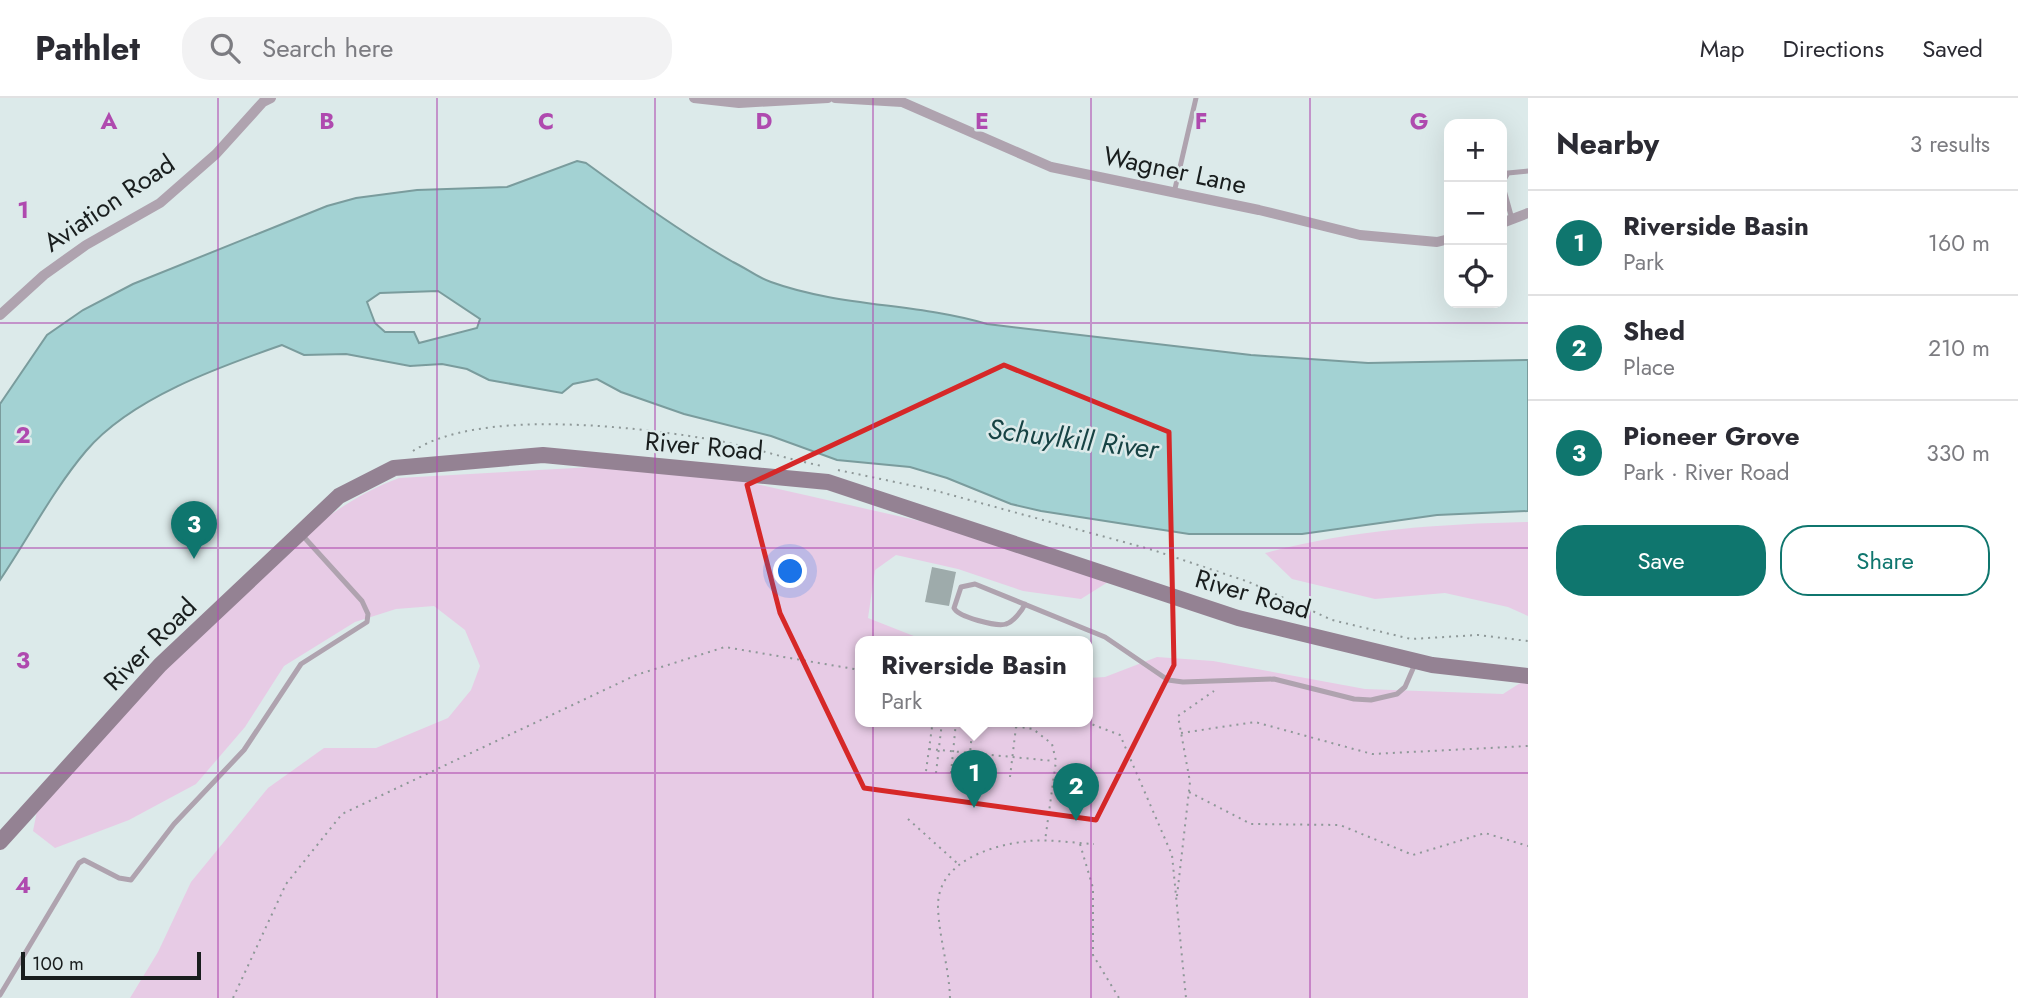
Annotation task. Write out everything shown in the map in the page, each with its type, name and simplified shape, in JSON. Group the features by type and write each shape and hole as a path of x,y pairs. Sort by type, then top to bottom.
{"street":[{"path":"694,98 739,103 828,98"},
{"path":"835,98 903,100"},
{"name":"Aviation Road","path":"0,315 44,275 86,245 160,203 216,154 265,99"},
{"name":"Wagner Lane","path":"903,100 1051,167 1360,235 1437,242 1444,240"},
{"path":"1507,221 1528,213"},
{"name":"River Road","path":"0,842 160,665 339,496 394,468 543,455 828,482 1238,618 1416,661 1528,676"}],"lane":[{"path":"1174,193 1196,98"},
{"path":"1503,182 1508,173 1528,171"},
{"path":"0,995 79,863 84,860 119,878 131,880 174,824 244,750 301,664 367,622 368,614 362,601 300,533"},
{"path":"1025,604 1013,620 1004,625 962,616 954,608 961,587 967,584 1025,604 1105,637 1168,680 1274,679 1354,699 1371,700 1397,694 1405,687 1416,661"}],"path":[{"path":"233,998 286,884 342,814 636,674 725,647 855,669"},
{"path":"1176,902 1189,792 1178,716 1229,681"},
{"path":"1181,733 1255,722 1373,754 1528,746"},
{"path":"1093,725 1120,736 1172,855 1186,998"},
{"path":"926,771 932,727"},
{"path":"936,773 941,727"},
{"path":"951,773 955,727"},
{"path":"967,785 973,727"},
{"path":"1010,778 1016,727"},
{"path":"1019,727 1045,735 1052,744 1056,761 1045,842"},
{"path":"929,749 1056,761"},
{"path":"1052,787 1092,794"},
{"path":"1189,792 1251,824 1340,825 1413,855 1485,833 1528,846"},
{"path":"908,819 958,864"},
{"path":"950,998 949,965 938,906 944,883 958,864 1006,846 1029,841 1094,844"},
{"path":"1080,843 1093,888 1093,955 1119,998"}],"highlighted area":[{"path":"1004,365 1169,432 1174,665 1096,820 864,788 780,613 747,485"}],"shaded area":[{"path":"628,465 730,478 942,526 1108,582 1081,599 1023,591 958,569 896,555 875,570 868,618 914,636 855,636 855,727 1093,727 1093,678 1105,677 1157,657 1213,661 1365,689 1503,694 1528,678 1528,998 130,998 158,952 191,882 268,788 324,748 376,748 448,718 471,690 480,666 465,630 434,606 396,609 355,622 284,666 245,727 196,784 129,820 55,848 33,831 38,806 199,636 282,554 349,503 399,478"},
{"path":"1528,522 1528,616 1508,607 1445,593 1375,599 1292,579 1265,553 1330,539 1395,530"}],"water":[{"name":"Schuylkill River","path":"577,161 586,163 677,227 766,280 797,290 851,301 933,312 987,324 1251,355 1368,363 1528,360 1528,511 1437,515 1302,534 1189,534 1011,504 947,478 910,467 837,460 771,436 684,414 621,392 597,379 573,384 562,393 489,380 467,369 442,364 410,366 346,354 304,355 282,345 177,386 127,415 105,432 86,451 63,482 0,580 0,404 47,335 83,310 133,284 327,206 356,198 417,190 507,187","holes":["438,291 480,319 477,328 419,343 414,332 385,332 375,323 367,302 380,293"]}],"building":[{"path":"932,567 956,572 949,606 925,602"}],"place":[{"name":"Pioneer Grove","path":"194,559"},
{"name":"Riverside Basin","path":"974,808"},
{"name":"Shed","path":"1076,821"}]}
